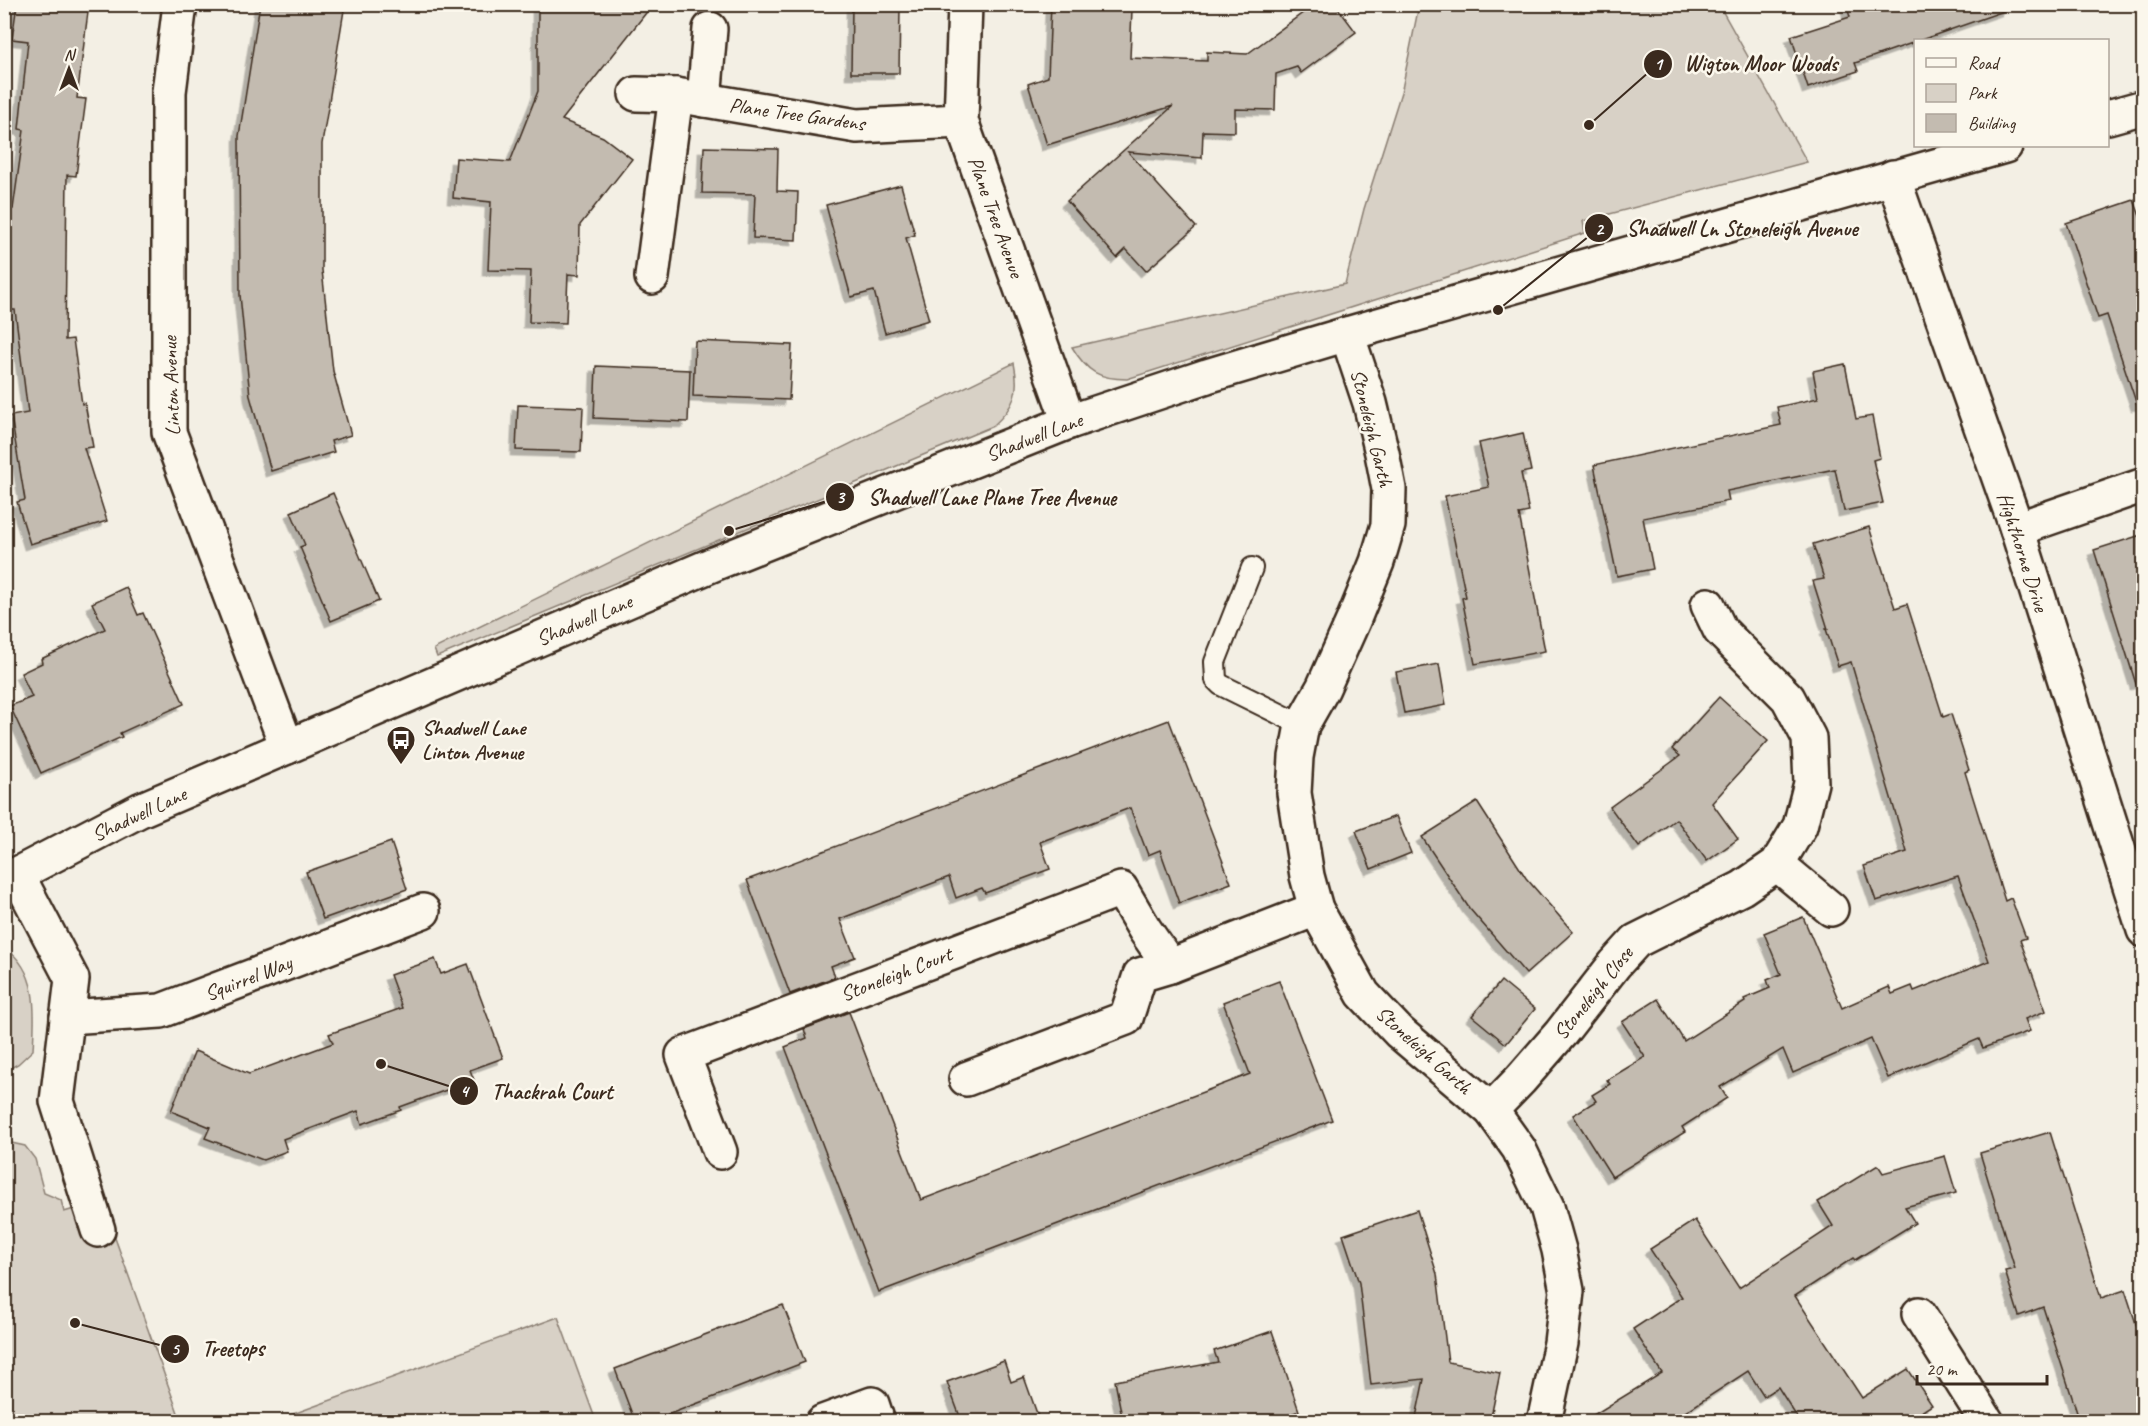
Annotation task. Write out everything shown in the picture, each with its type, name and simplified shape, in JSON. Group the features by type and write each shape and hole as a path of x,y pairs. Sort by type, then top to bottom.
{"street":[{"name":"Linton Avenue","path":"180,4 169,92 169,432 287,747"},
{"name":"Plane Tree Avenue","path":"964,4 961,121 1069,422"},
{"name":"Plane Tree Gardens","path":"652,277 690,98 710,29"},
{"name":"Plane Tree Gardens","path":"636,94 690,98 857,126 961,121"},
{"path":"2109,117 2144,107"},
{"name":"Shadwell Lane","path":"11,877 140,810 716,562 1069,422 1207,376 1347,334 2001,147"},
{"name":"Highthorne Drive","path":"1893,177 2017,529 2144,930"},
{"name":"Stoneleigh Garth","path":"1347,334 1370,403 1382,453 1389,489 1388,525 1377,562 1353,621 1323,688 1302,725 1296,757 1294,793 1307,876 1316,909 1363,994 1399,1032 1491,1110 1519,1149 1547,1207 1567,1291 1561,1343 1544,1422"},
{"path":"2017,529 2144,485"},
{"name":"Stoneleigh Close","path":"1491,1110 1562,1033 1636,940 1742,888 1777,864 1800,826 1811,783 1809,738 1788,698 1720,630 1708,605"},
{"path":"1777,864 1830,909"},
{"path":"11,877 72,979 57,1101 98,1230"},
{"name":"Stoneleigh Court","path":"720,1152 683,1055 1121,889 1170,966"},
{"path":"966,1079 1126,1018 1140,975 1170,966 1316,909"},
{"name":"Squirrel Way","path":"67,1017 161,1011 423,912"},
{"path":"1919,1314 1987,1422"},
{"path":"823,1422 872,1404 878,1422"}],"lane":[{"path":"1252,568 1215,662 1216,680 1221,685 1302,725"}],"green space":[{"path":"1419,5 1719,5 1807,162 1583,221 1585,233 1127,379 1109,378 1083,363 1072,347 1345,284 1364,209 1402,89"},
{"path":"1014,363 1016,390 1014,398 1006,412 993,426 437,657 434,649"},
{"path":"5,948 24,969 29,981 34,1022 33,1050 18,1064 5,1071"},
{"path":"4,1143 25,1146 35,1159 44,1193 61,1200 64,1212 108,1199 110,1224 181,1421 5,1421"},
{"path":"558,1317 596,1421 274,1421"}],"building":[{"path":"17,4 89,4 77,98 86,99 76,176 67,175 65,340 73,339 82,404 85,403 93,447 84,448 107,521 30,544 17,502 25,500 11,416 28,413 15,310 4,310 4,248 9,248 9,209 13,209 24,130 19,129 28,41 12,39"},
{"path":"260,4 345,4 322,144 322,270 333,371 351,435 331,441 334,452 271,471 250,396 240,295 239,136"},
{"path":"538,4 653,4 562,120 603,137 632,159 580,225 579,275 568,274 566,323 529,322 531,271 488,270 491,202 453,198 456,158 510,162 538,91"},
{"path":"1051,4 1084,4 1084,8 1132,9 1130,58 1207,61 1207,52 1247,54 1315,4 1335,4 1356,32 1301,73 1297,67 1276,74 1275,110 1235,109 1235,132 1203,131 1202,158 1128,152 1196,227 1146,271 1126,249 1117,258 1067,201 1173,106 1047,145 1028,84 1048,77"},
{"path":"1846,4 2007,4 2007,10 1924,39 1914,39 1914,42 1855,63 1858,71 1808,88 1791,36 1850,17"},
{"path":"852,6 900,7 899,73 851,73"},
{"path":"704,147 778,149 777,191 798,192 796,240 753,238 755,194 702,193"},
{"path":"901,185 915,235 906,238 929,320 885,333 874,291 851,297 826,205"},
{"path":"2134,200 2144,227 2144,404 2137,405 2107,315 2098,318 2066,223"},
{"path":"695,341 792,345 789,400 693,396"},
{"path":"1845,364 1856,419 1872,416 1880,458 1873,460 1883,503 1844,511 1835,469 1727,491 1729,501 1643,518 1653,569 1617,576 1594,465 1781,425 1777,407 1818,398 1813,371"},
{"path":"596,366 690,370 688,422 594,418"},
{"path":"518,405 583,407 581,452 516,450"},
{"path":"1523,433 1531,471 1521,473 1529,512 1519,514 1545,651 1475,664 1462,598 1466,597 1445,496 1489,487 1479,443"},
{"path":"333,493 379,601 331,621 300,547 305,545 291,512"},
{"path":"1869,527 1895,608 1907,604 1943,717 1951,714 1969,770 1965,772 2005,901 2011,898 2026,938 2020,940 2046,1011 2025,1019 2030,1031 1983,1048 1979,1039 1888,1078 1871,1039 1793,1073 1783,1049 1720,1087 1727,1098 1682,1127 1685,1132 1612,1177 1573,1115 1596,1101 1592,1095 1610,1084 1607,1080 1645,1057 1622,1022 1658,999 1684,1041 1745,1002 1744,999 1770,988 1767,980 1781,974 1764,933 1803,917 1842,1008 1889,987 1892,994 1912,986 1914,991 1989,961 1958,876 1876,901 1864,866 1907,852 1851,662 1838,666 1826,629 1828,629 1813,581 1824,579 1813,544"},
{"path":"2144,534 2144,682 2136,684 2094,550"},
{"path":"126,587 138,615 143,613 184,704 120,733 122,737 41,773 10,706 32,697 21,673 42,663 41,659 105,629 92,603"},
{"path":"1439,664 1446,705 1404,713 1396,672"},
{"path":"1719,697 1768,741 1712,803 1738,839 1707,861 1676,819 1639,847 1610,807 1680,756 1672,749"},
{"path":"1169,720 1231,883 1179,903 1160,850 1148,855 1130,808 1040,842 1050,869 985,893 982,888 956,898 949,877 840,919 855,957 831,966 835,977 790,994 747,880"},
{"path":"1477,802 1526,878 1573,932 1526,974 1469,908 1422,837"},
{"path":"1396,816 1411,853 1371,869 1356,831"},
{"path":"391,842 407,889 323,919 306,872"},
{"path":"435,959 441,974 468,964 503,1058 470,1070 474,1080 400,1107 401,1110 362,1124 358,1111 283,1139 287,1151 263,1160 205,1138 210,1127 171,1111 195,1051 249,1074 333,1043 329,1034 402,1008 390,975"},
{"path":"1279,981 1332,1120 879,1292 785,1047 807,1038 804,1029 849,1012 921,1200 1250,1074 1223,1002"},
{"path":"1501,981 1535,1009 1506,1044 1472,1016"},
{"path":"2050,1132 2101,1298 2125,1290 2144,1348 2144,1422 2080,1422 2043,1307 2019,1316 2005,1271 2015,1269 1980,1153"},
{"path":"1945,1156 1956,1193 1905,1207 1915,1223 1855,1260 1853,1258 1795,1296 1862,1398 1908,1369 1932,1405 1906,1422 1800,1422 1778,1387 1764,1396 1748,1371 1670,1422 1582,1422 1662,1373 1633,1329 1682,1297 1650,1249 1695,1220 1739,1288 1833,1226 1818,1202 1878,1165 1883,1173"},
{"path":"1417,1210 1437,1274 1448,1362 1500,1373 1490,1422 1415,1422 1424,1379 1371,1385 1359,1283 1343,1235"},
{"path":"783,1305 805,1362 649,1422 635,1422 615,1369"},
{"path":"1272,1331 1299,1411 1268,1422 1123,1422 1115,1381 1218,1362 1214,1351"},
{"path":"1004,1361 1011,1382 1024,1377 1040,1422 962,1422 947,1382"}],"place":[{"name":"Wigton Moor Woods","path":"1589,125"},
{"name":"Shadwell Ln Stoneleigh Avenue","path":"1498,310"},
{"name":"Shadwell Lane Plane Tree Avenue","path":"729,531"},
{"name":"Shadwell Lane Linton Avenue","path":"401,766"},
{"name":"Thackrah Court","path":"381,1064"},
{"name":"Treetops","path":"75,1323"}]}
